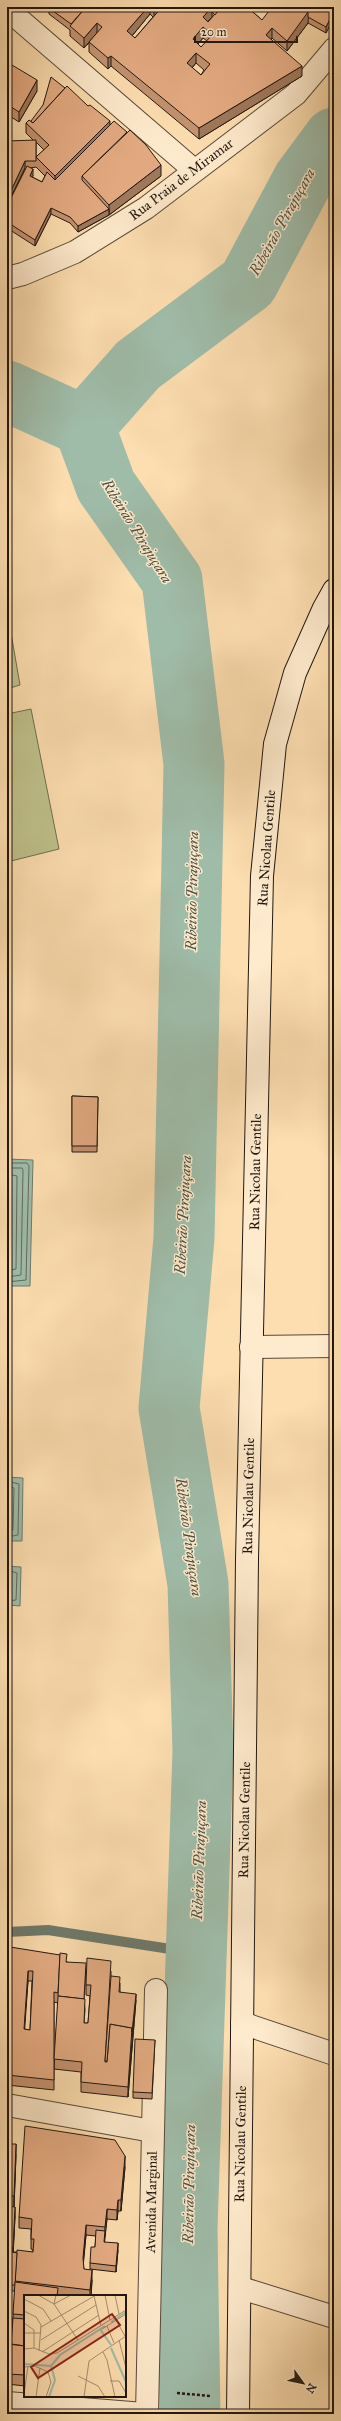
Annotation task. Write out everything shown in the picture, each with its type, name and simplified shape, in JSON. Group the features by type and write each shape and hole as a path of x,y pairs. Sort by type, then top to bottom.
{"street":[{"path":"7,10 194,170"},
{"name":"Rua Praia de Miramar","path":"7,278 23,274 75,252 146,208 194,170 296,94 334,49"},
{"name":"Rua Nicolau Gentile","path":"238,2414 241,2288 239,2183 247,1559 262,876 275,744 295,673 324,608 334,590"},
{"path":"251,1347 334,1346"},
{"name":"Avenida Marginal","path":"146,2414 156,1990"},
{"path":"242,2023 334,2054"},
{"path":"7,2105 152,2131"},
{"path":"241,2288 334,2317"},
{"path":"7,2402 146,2414"}],"path":[{"path":"172,2392 216,2396"}],"green space":[{"path":"7,610 20,685 7,689"},
{"path":"31,709 59,849 7,862 7,714"}],"water":[{"path":"7,1159 33,1160 30,1286 7,1286"},
{"path":"7,1477 23,1478 22,1541 7,1541"},
{"path":"7,1566 21,1567 20,1606 7,1605"}],"building":[{"path":"49,7 86,7 71,24"},
{"path":"86,7 148,7 127,31 135,38 162,7 212,7 203,17 208,22 221,7 247,7 262,20 272,7 305,7 303,10 308,12 287,41 272,28 266,35 302,66 199,128 111,56 108,58 89,42 102,27 97,23 84,38 70,26","holes":["203,27 212,35 201,47 193,39","196,53 210,64 201,75 187,63"]},
{"path":"212,7 221,7 215,15 212,12 215,9"},
{"path":"308,7 334,7 334,11 326,27 308,17 308,12 305,11"},
{"path":"7,62 37,80 19,112 8,105 7,106"},
{"path":"51,77 65,88 33,123 31,121 43,105"},
{"path":"67,86 88,106 90,105 110,121 55,176 36,157 49,145 26,123 29,120 33,123"},
{"path":"114,121 127,132 82,176 82,180 109,209 78,226 70,217 51,208 35,240 7,222 7,206 27,166 33,169 30,176 42,182 47,172 55,180"},
{"path":"130,130 146,145 161,165 109,205 82,176"},
{"path":"36,140 36,161 25,161 7,199 7,141"},
{"path":"72,1096 98,1097 97,1146 72,1146"},
{"path":"7,1943 10,1943 10,1947 60,1955 58,1993 54,1992 54,2080 7,2075","holes":["28,1971 33,1971 30,2030 24,2029"]},
{"path":"60,1953 67,1954 66,1962 86,1963 84,1999 58,1996"},
{"path":"87,1958 111,1961 105,2062 107,2062 110,2024 132,2028 128,2087 81,2082 82,2062 54,2059 58,1996 85,1999 84,2023 88,2023 91,1985 86,1985"},
{"path":"111,1976 120,1977 119,1992 136,1994 132,2032 132,2028 110,2024 107,2061 105,2061"},
{"path":"135,2039 155,2040 152,2093 133,2092"},
{"path":"25,2126 115,2140 125,2156 121,2200 118,2200 117,2210 107,2209 105,2227 86,2225 83,2258 84,2269 92,2270 90,2290 15,2281 17,2250 33,2252 34,2239 31,2239 32,2219 19,2217"},
{"path":"7,2144 16,2144 14,2196 7,2196"},
{"path":"7,2206 15,2207 13,2248 7,2247"},
{"path":"96,2230 105,2231 104,2242 118,2243 116,2266 90,2263 91,2247 95,2247"},
{"path":"7,2251 17,2253 15,2285 7,2285"},
{"path":"15,2282 58,2288 57,2295 24,2295 24,2315 13,2314"},
{"path":"7,2286 11,2286 7,2342"},
{"path":"13,2318 24,2319 24,2346 11,2344"},
{"path":"7,2344 24,2346 24,2375 7,2374"}],"waterway":[{"name":"Ribeirão Pirajuçara","path":"190,2414 187,2229 203,1751 198,1584 169,1408 184,1238 194,764 172,580 106,486 84,426 138,365 248,283 303,180 334,138"},
{"path":"7,391 84,426"},
{"path":"7,1932 48,1930 196,1953"}]}
